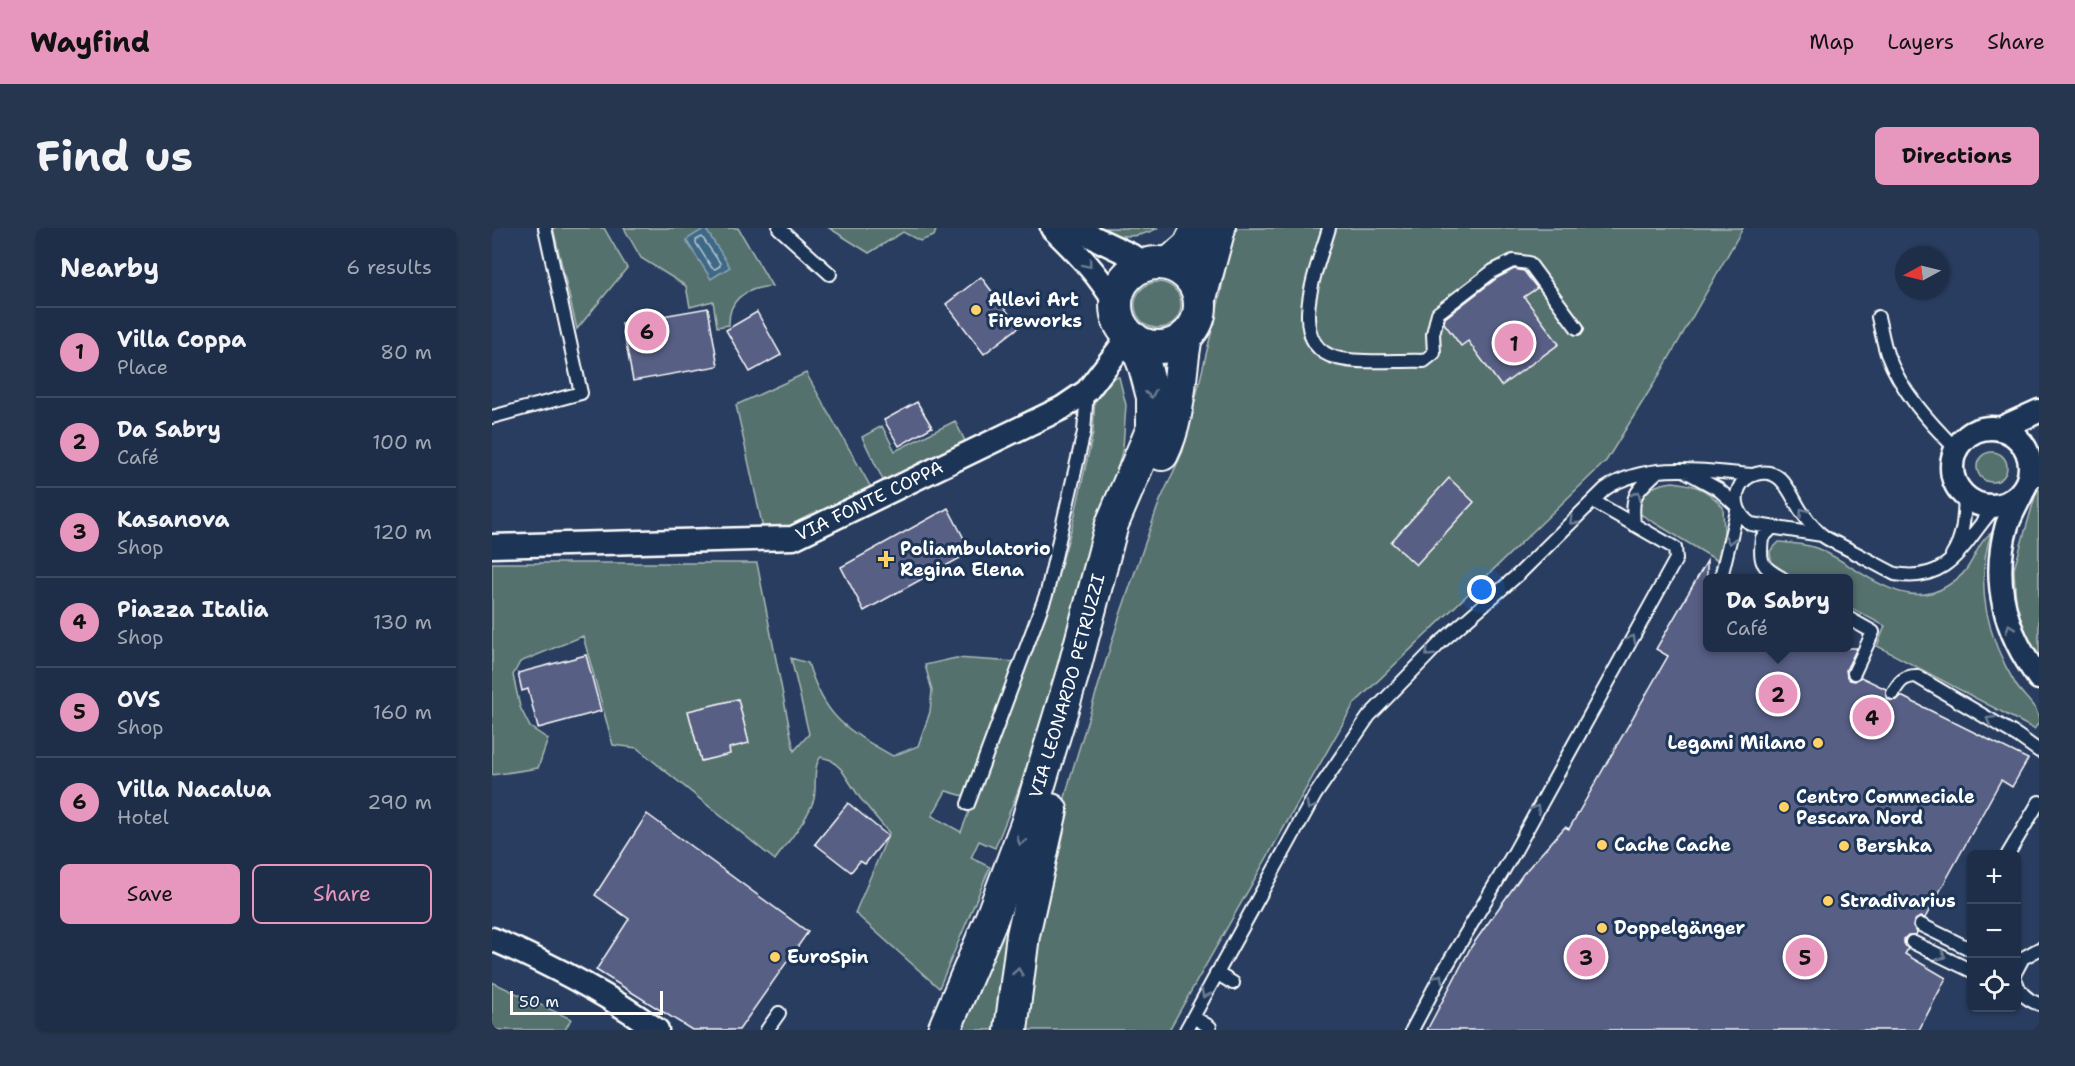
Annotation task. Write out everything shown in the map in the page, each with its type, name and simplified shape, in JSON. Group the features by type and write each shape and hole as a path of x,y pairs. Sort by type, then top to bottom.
{"main road":[{"path":"1198,228 1189,246 1159,264 1138,268 1129,275 1118,294 1117,306 1123,327 1132,337 1146,345 1160,347 1174,344 1186,336 1195,325 1200,312 1200,298 1220,228"},
{"path":"1159,264 1180,269 1196,287 1200,298"},
{"name":"VIA LEONARDO PETRUZZI","path":"1011,1030 1023,935 1055,794 1132,520 1173,427 1178,407 1186,336"},
{"name":"VIA LEONARDO PETRUZZI","path":"944,1030 992,916 1027,824 1074,669 1112,524 1153,428 1153,397 1145,367 1132,337"}],"street":[{"path":"1052,228 1107,288 1117,306"},
{"path":"1074,228 1159,264"},
{"name":"VIA FONTE COPPA","path":"492,546 793,538 1046,417 1087,391 1132,337"},
{"path":"1999,429 2018,439 2024,447 2030,474 2015,498 1996,506 1985,506 1965,496 1957,486 1953,474 1956,449 1974,432 1999,429 2039,411"},
{"path":"2039,437 2030,474 2007,525 2001,577 2003,603 2009,627 2017,645 2039,678"},
{"path":"492,939 548,963 614,1000 657,1030"}],"lane":[{"path":"492,417 581,393 545,228"},
{"path":"779,228 830,274"},
{"path":"1329,228 1307,307 1308,330 1314,345 1337,358 1424,361 1434,353 1433,334 1438,313 1493,271 1513,261 1529,263 1577,328"},
{"path":"1878,317 1887,355 1902,384 1932,425 1956,449"},
{"path":"968,804 1047,592 1084,432 1087,391"},
{"path":"1683,470 1718,489 1751,524 1822,535 1895,574 1921,575 1945,566 1967,545 1984,519 1996,506"},
{"path":"1186,1030 1315,795 1369,716 1441,642 1520,573 1593,501 1617,481 1657,472 1683,470 1752,475 1768,472 1782,480 1801,510 1822,535"},
{"path":"1634,525 1632,506 1635,495 1657,472"},
{"path":"1722,573 1739,488 1744,480 1752,475"},
{"path":"1945,566 1958,545 1964,523 1965,496"},
{"path":"1412,1030 1440,977 1515,851 1676,559 1675,548 1593,501"},
{"path":"1772,528 1762,538 1761,560 1774,574"},
{"path":"1853,621 1873,632 1854,673"},
{"path":"1893,693 1899,682 1908,676 1916,676 2018,736 2039,752"},
{"path":"2011,850 2039,802"},
{"path":"1922,925 1967,948"},
{"path":"1912,942 1967,969"},
{"path":"2021,954 2039,949"},
{"path":"1216,973 1233,983"},
{"path":"2021,995 2039,1004"},
{"path":"767,1030 779,1013"},
{"path":"1193,1017 1210,1027"}],"green space":[{"path":"553,228 604,228 627,268 577,329"},
{"path":"624,228 738,228 772,286 755,289 741,296 732,308 729,325 717,327 713,301 690,307 686,286 641,258"},
{"path":"829,228 937,228 934,236 920,241 903,232 869,253"},
{"path":"1096,228 1158,228 1135,236 1119,236"},
{"path":"1233,228 1743,228 1661,372 1606,461 1354,704 1169,1030 1019,1030 1045,873 1071,775 1120,615 1159,503 1183,451 1221,292"},
{"path":"1158,282 1174,289 1181,305 1174,321 1158,328 1142,321 1135,305 1142,289"},
{"path":"806,373 873,491 793,534 764,533 736,405"},
{"path":"1111,377 1119,377 1126,405 1123,447 1108,510 1037,744 995,848 979,841 971,858 990,867 939,988 855,913 889,833 860,798 841,769 831,760 821,757 818,761 815,794 811,807 775,860 637,748 613,745 583,636 520,662 513,675 520,707 530,727 548,739 538,768 492,775 492,563 757,563 794,751 809,734 791,658 808,663 822,697 839,720 862,738 893,756 918,746 930,712 932,690 925,665 956,658 1016,662 964,796 946,791 932,816 961,832 1049,607 1073,523 1093,433 1095,395"},
{"path":"955,421 965,441 884,482 862,437 882,426 895,451"},
{"path":"1992,452 2003,456 2007,467 2003,478 1992,482 1981,478 1977,467 1981,456"},
{"path":"1673,482 1701,489 1723,507 1724,533 1718,561 1640,514 1637,503 1644,494 1661,484"},
{"path":"2037,490 2039,490 2039,660 2023,634 2016,603 2014,569"},
{"path":"1991,533 1986,553 1984,592 1991,631 2016,685 2037,712 2039,723 2034,729 1877,646 1885,626 1853,609 1853,574 1787,574 1779,570 1772,562 1770,551 1779,542 1816,548 1879,584 1896,591 1913,594 1930,593 1947,586 1961,575"},
{"path":"1035,839 1002,1030 961,1030"},
{"path":"492,982 571,1019 565,1030 492,1030"}],"water":[{"path":"705,228 730,267 711,279 686,240"}],"building":[{"path":"1514,269 1524,271 1537,288 1524,297 1559,344 1501,386 1468,341 1461,346 1444,323 1445,318 1497,278"},
{"path":"981,277 1019,327 984,354 946,304"},
{"path":"708,308 718,366 633,381 622,323"},
{"path":"757,312 781,355 750,372 726,330"},
{"path":"917,402 932,427 899,446 884,420"},
{"path":"1449,478 1474,502 1416,565 1391,542"},
{"name":"Poliambulatorio Regina Elena","path":"948,508 971,552 864,611 841,567"},
{"name":"Centro Commeciale Pescara Nord","path":"1707,561 1707,574 1703,574 1703,652 1853,652 1853,648 1857,648 1846,670 1850,680 1855,681 1861,677 1886,689 1886,697 1889,700 1897,700 1901,696 2028,759 2012,787 2001,780 1925,918 1920,917 1914,921 1916,935 1908,935 1904,939 1908,949 1905,954 1946,978 1919,1030 1427,1030 1471,947 1523,874 1565,827 1569,829 1668,656 1656,649"},
{"path":"586,655 601,711 538,728 528,689 522,691 518,673"},
{"path":"738,699 749,743 729,748 730,754 701,761 688,711"},
{"path":"848,803 888,836 865,864 860,861 851,872 815,844"},
{"path":"647,814 808,932 739,1030 692,1030 596,970 629,919 595,895"}],"place":[{"name":"Allevi Art Fireworks","path":"976,310"},
{"name":"Villa Nacalua","path":"647,331"},
{"name":"Villa Coppa","path":"1514,343"},
{"name":"Poliambulatorio Regina Elena","path":"886,559"},
{"name":"Da Sabry","path":"1778,694"},
{"name":"Piazza Italia","path":"1872,717"},
{"name":"Legami Milano","path":"1818,743"},
{"name":"Centro Commeciale Pescara Nord","path":"1784,807"},
{"name":"Cache Cache","path":"1602,845"},
{"name":"Bershka","path":"1844,846"},
{"name":"Stradivarius","path":"1828,901"},
{"name":"Doppelgänger","path":"1602,928"},
{"name":"EuroSpin","path":"775,957"},
{"name":"Kasanova","path":"1586,957"},
{"name":"OVS","path":"1805,957"}]}
